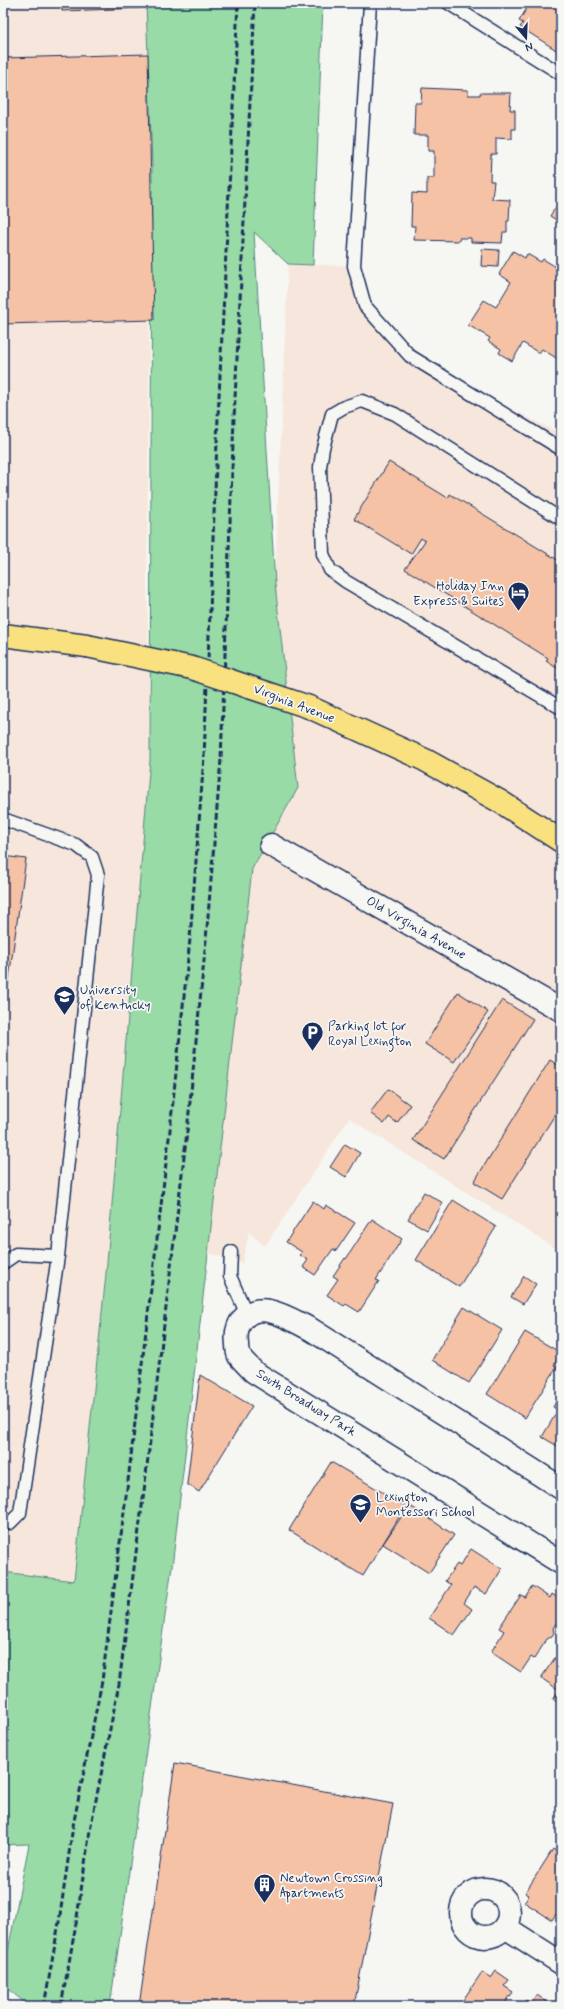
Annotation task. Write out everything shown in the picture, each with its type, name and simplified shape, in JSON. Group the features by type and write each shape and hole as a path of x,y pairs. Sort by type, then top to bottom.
{"main road":[{"name":"Virginia Avenue","path":"3,635 87,646 192,668 309,707 425,760 501,802 561,841"}],"street":[{"name":"Old Virginia Avenue","path":"271,845 561,1010"},
{"path":"247,1315 258,1311 269,1311 288,1317 312,1330 561,1488"},
{"name":"South Broadway Park","path":"247,1315 238,1323 236,1335 238,1354 254,1372 558,1555"},
{"path":"505,1927 561,1963"}],"lane":[{"path":"370,3 354,266 365,306 410,356 561,449"},
{"path":"448,3 561,74"},
{"path":"561,519 395,414 362,401 344,407 332,414 326,434 320,467 323,554 330,570 345,581 561,708"},
{"path":"3,819 76,845 92,857 98,875 58,1256 20,1513 10,1523 3,1522"},
{"path":"231,1252 230,1276 247,1315"},
{"path":"3,1263 16,1254 58,1256"}],"shaded area":[{"name":"University of Kentucky","path":"3,3 152,3 147,580 150,760 106,1274 74,1582 3,1572"},
{"path":"288,264 354,266 365,306 427,367 561,434 561,1252 349,1118 265,1246 249,1232 242,1263 208,1253 252,869 298,788 275,581"}],"green space":[{"path":"146,3 323,3 313,265 288,264 254,232 275,584 298,788 252,869 173,1559 110,2006 29,2006 3,1985 3,1976 29,1844 3,1845 3,1572 74,1581 106,1274 150,760 152,165"}],"building":[{"path":"61,3 143,3 143,8 62,11"},
{"path":"524,3 561,3 561,53 520,27 523,23 519,21 527,8"},
{"path":"148,54 154,320 3,324 3,58"},
{"path":"422,88 468,90 468,95 480,95 480,93 511,93 510,110 515,110 515,129 512,129 512,139 496,138 496,154 491,154 490,181 494,181 492,199 510,200 507,232 503,232 502,243 471,242 471,238 459,238 459,241 414,240 415,226 411,226 412,193 427,194 427,178 434,178 434,151 428,151 428,135 414,135 415,103 421,103"},
{"path":"561,199 561,223 550,216"},
{"path":"482,249 499,250 498,267 481,266"},
{"path":"513,251 525,258 527,254 541,262 543,259 556,267 558,265 561,266 561,286 559,289 561,290 561,361 542,349 539,353 523,343 512,361 499,353 501,349 488,341 490,338 468,325 484,300 496,307 511,282 499,274"},
{"name":"Holiday Inn Express & Suites","path":"389,462 448,498 450,494 561,562 561,678 557,675 560,670 546,661 548,658 405,569 425,541 421,538 411,554 354,519"},
{"path":"3,856 26,859 3,1020"},
{"path":"458,992 488,1012 454,1062 425,1044"},
{"path":"502,1000 533,1019 444,1159 413,1140"},
{"path":"550,1060 561,1067 561,1105 502,1199 474,1182"},
{"path":"388,1089 410,1105 397,1123 389,1117 384,1124 370,1113"},
{"path":"345,1144 360,1153 346,1177 330,1167"},
{"path":"424,1192 443,1203 427,1230 408,1219"},
{"path":"453,1200 496,1227 459,1287 416,1260"},
{"path":"313,1201 324,1209 326,1205 355,1223 336,1251 333,1249 315,1275 303,1267 308,1260 300,1255 302,1252 286,1242"},
{"path":"372,1219 402,1239 376,1280 379,1281 359,1312 346,1304 344,1306 327,1295 338,1279 333,1276"},
{"path":"524,1276 536,1284 523,1304 511,1297"},
{"path":"464,1307 502,1330 469,1383 432,1360"},
{"path":"525,1332 561,1353 554,1365 557,1367 525,1418 487,1394"},
{"path":"200,1375 252,1406 199,1492 187,1484"},
{"path":"561,1393 561,1448 542,1437 558,1410 553,1407"},
{"path":"331,1462 406,1506 363,1576 289,1530"},
{"path":"408,1507 412,1507 454,1535 429,1573 383,1544"},
{"path":"471,1549 502,1569 486,1594 474,1587 464,1603 472,1609 454,1635 429,1618 451,1585 445,1581 457,1564 460,1566"},
{"path":"532,1586 550,1598 552,1594 561,1600 561,1616 553,1628 554,1633 547,1639 534,1659 531,1657 521,1672 491,1652 504,1631 499,1628 521,1595 525,1597"},
{"path":"561,1649 561,1705 553,1699 559,1690 541,1678"},
{"name":"Newtown Crossing Apartments","path":"175,1763 393,1804 354,2006 139,2006"},
{"path":"553,1849 561,1854 561,1914 559,1916 556,1914 552,1920 524,1902 529,1895 525,1893"},
{"path":"496,1971 509,1980 504,1986 513,1992 503,2006 459,2006 482,1972 491,1978"},
{"path":"537,1995 553,2006 522,2006 526,2000 531,2004"}],"railway":[{"path":"44,2006 59,1922 73,1826 102,1681 128,1481 170,1130 190,939 204,757 218,417 238,3"},
{"path":"61,2006 76,1924 90,1830 119,1684 145,1483 187,1132 206,940 221,759 234,418 255,3"}],"place":[{"name":"Holiday Inn Express & Suites","path":"519,612"},
{"name":"University of Kentucky","path":"65,1016"},
{"name":"Parking lot for Royal Lexington","path":"313,1052"},
{"name":"Lexington Montessori School","path":"360,1524"},
{"name":"Newtown Crossing Apartments","path":"264,1904"}]}
